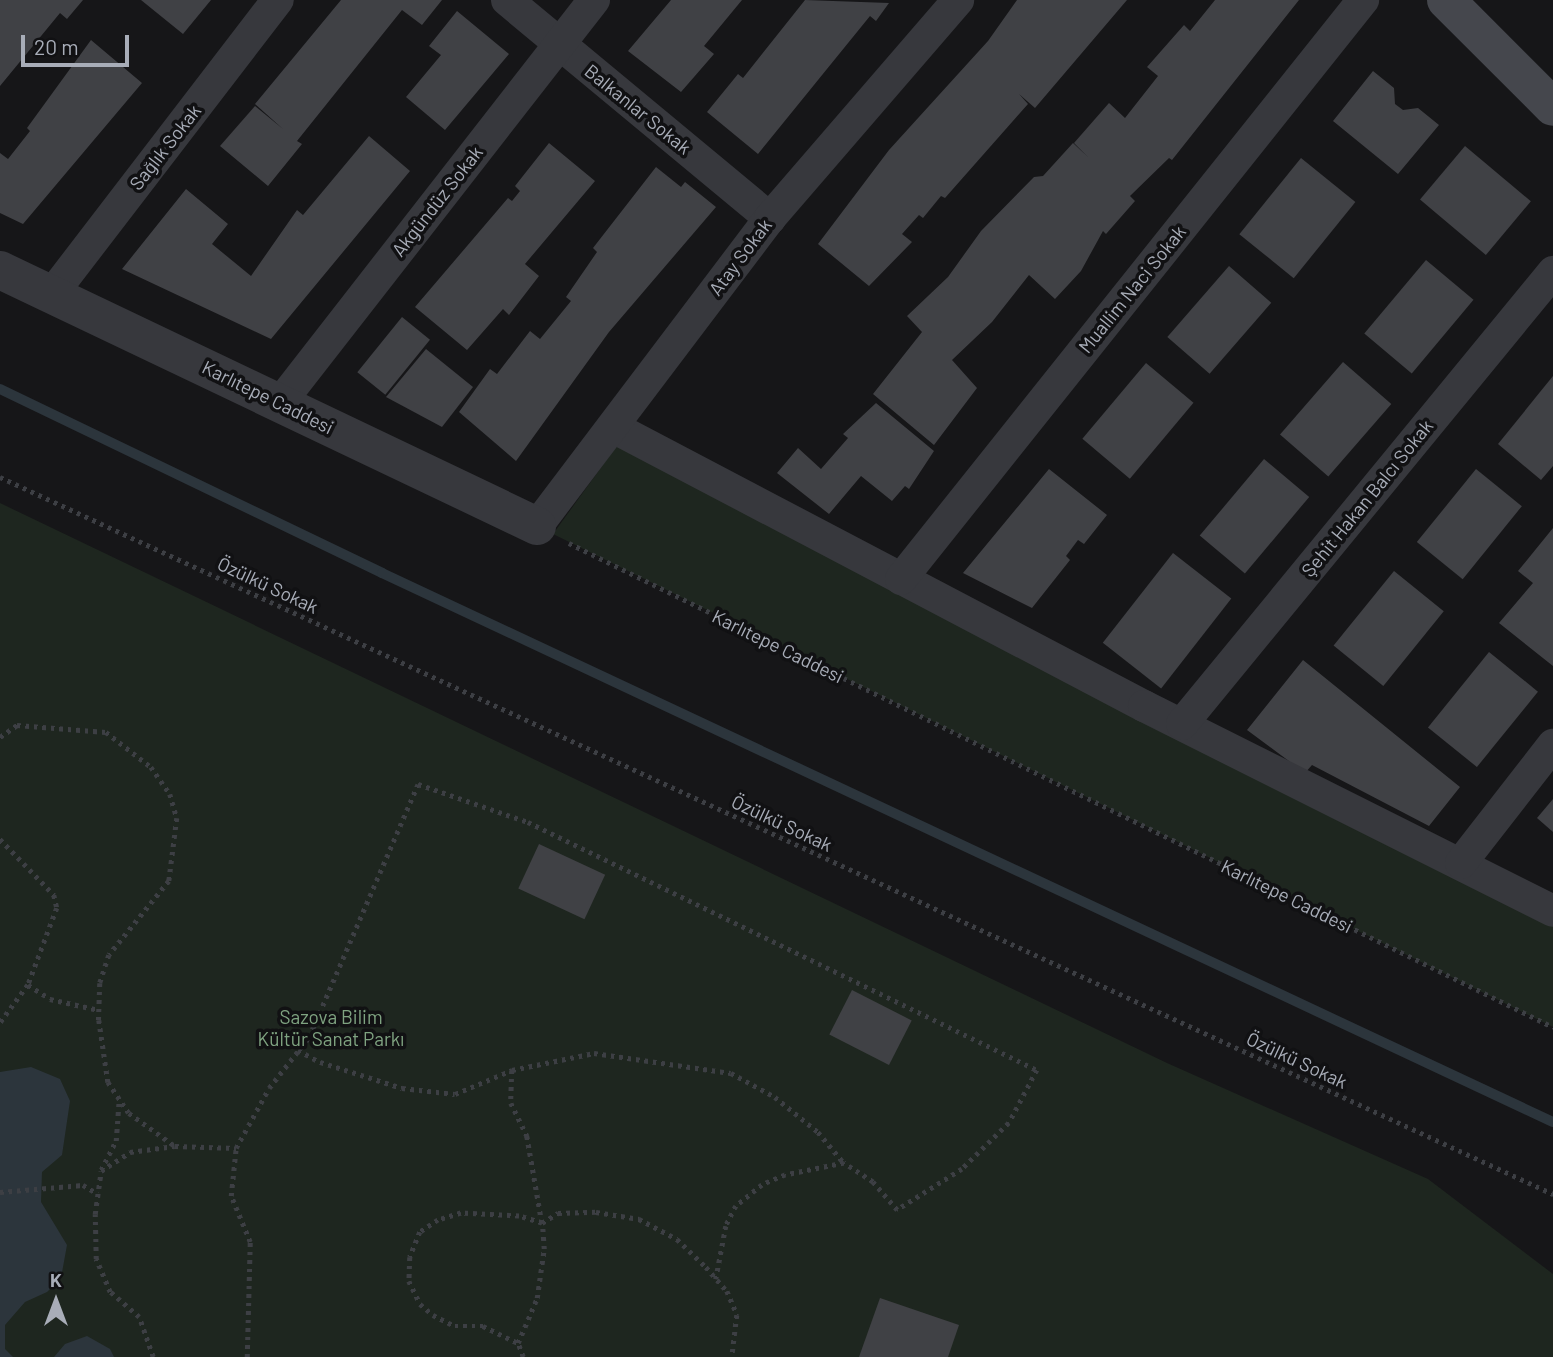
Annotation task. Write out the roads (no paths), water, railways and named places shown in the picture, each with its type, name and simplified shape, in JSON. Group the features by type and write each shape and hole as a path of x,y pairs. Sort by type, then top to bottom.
{"main road":[{"path":"1446,0 1553,107"}],"street":[{"name":"Sağlık Sokak","path":"52,293 278,0"},
{"name":"Balkanlar Sokak","path":"507,0 770,218"},
{"name":"Akgündüz Sokak","path":"280,403 594,0"},
{"name":"Atay Sokak","path":"537,526 770,218 958,0"},
{"name":"Muallim Naci Sokak","path":"901,579 1363,0"},
{"name":"Karlıtepe Caddesi","path":"0,270 537,526"},
{"name":"Şehit Hakan Balcı Sokak","path":"1182,724 1553,272"},
{"path":"613,427 1182,724 1553,911"},
{"path":"1461,863 1553,745"}],"waterway":[{"path":"0,389 382,573 1553,1122"}],"park label":[{"name":"Sazova Bilim Kültür Sanat Parkı","path":"331,1028"}]}
